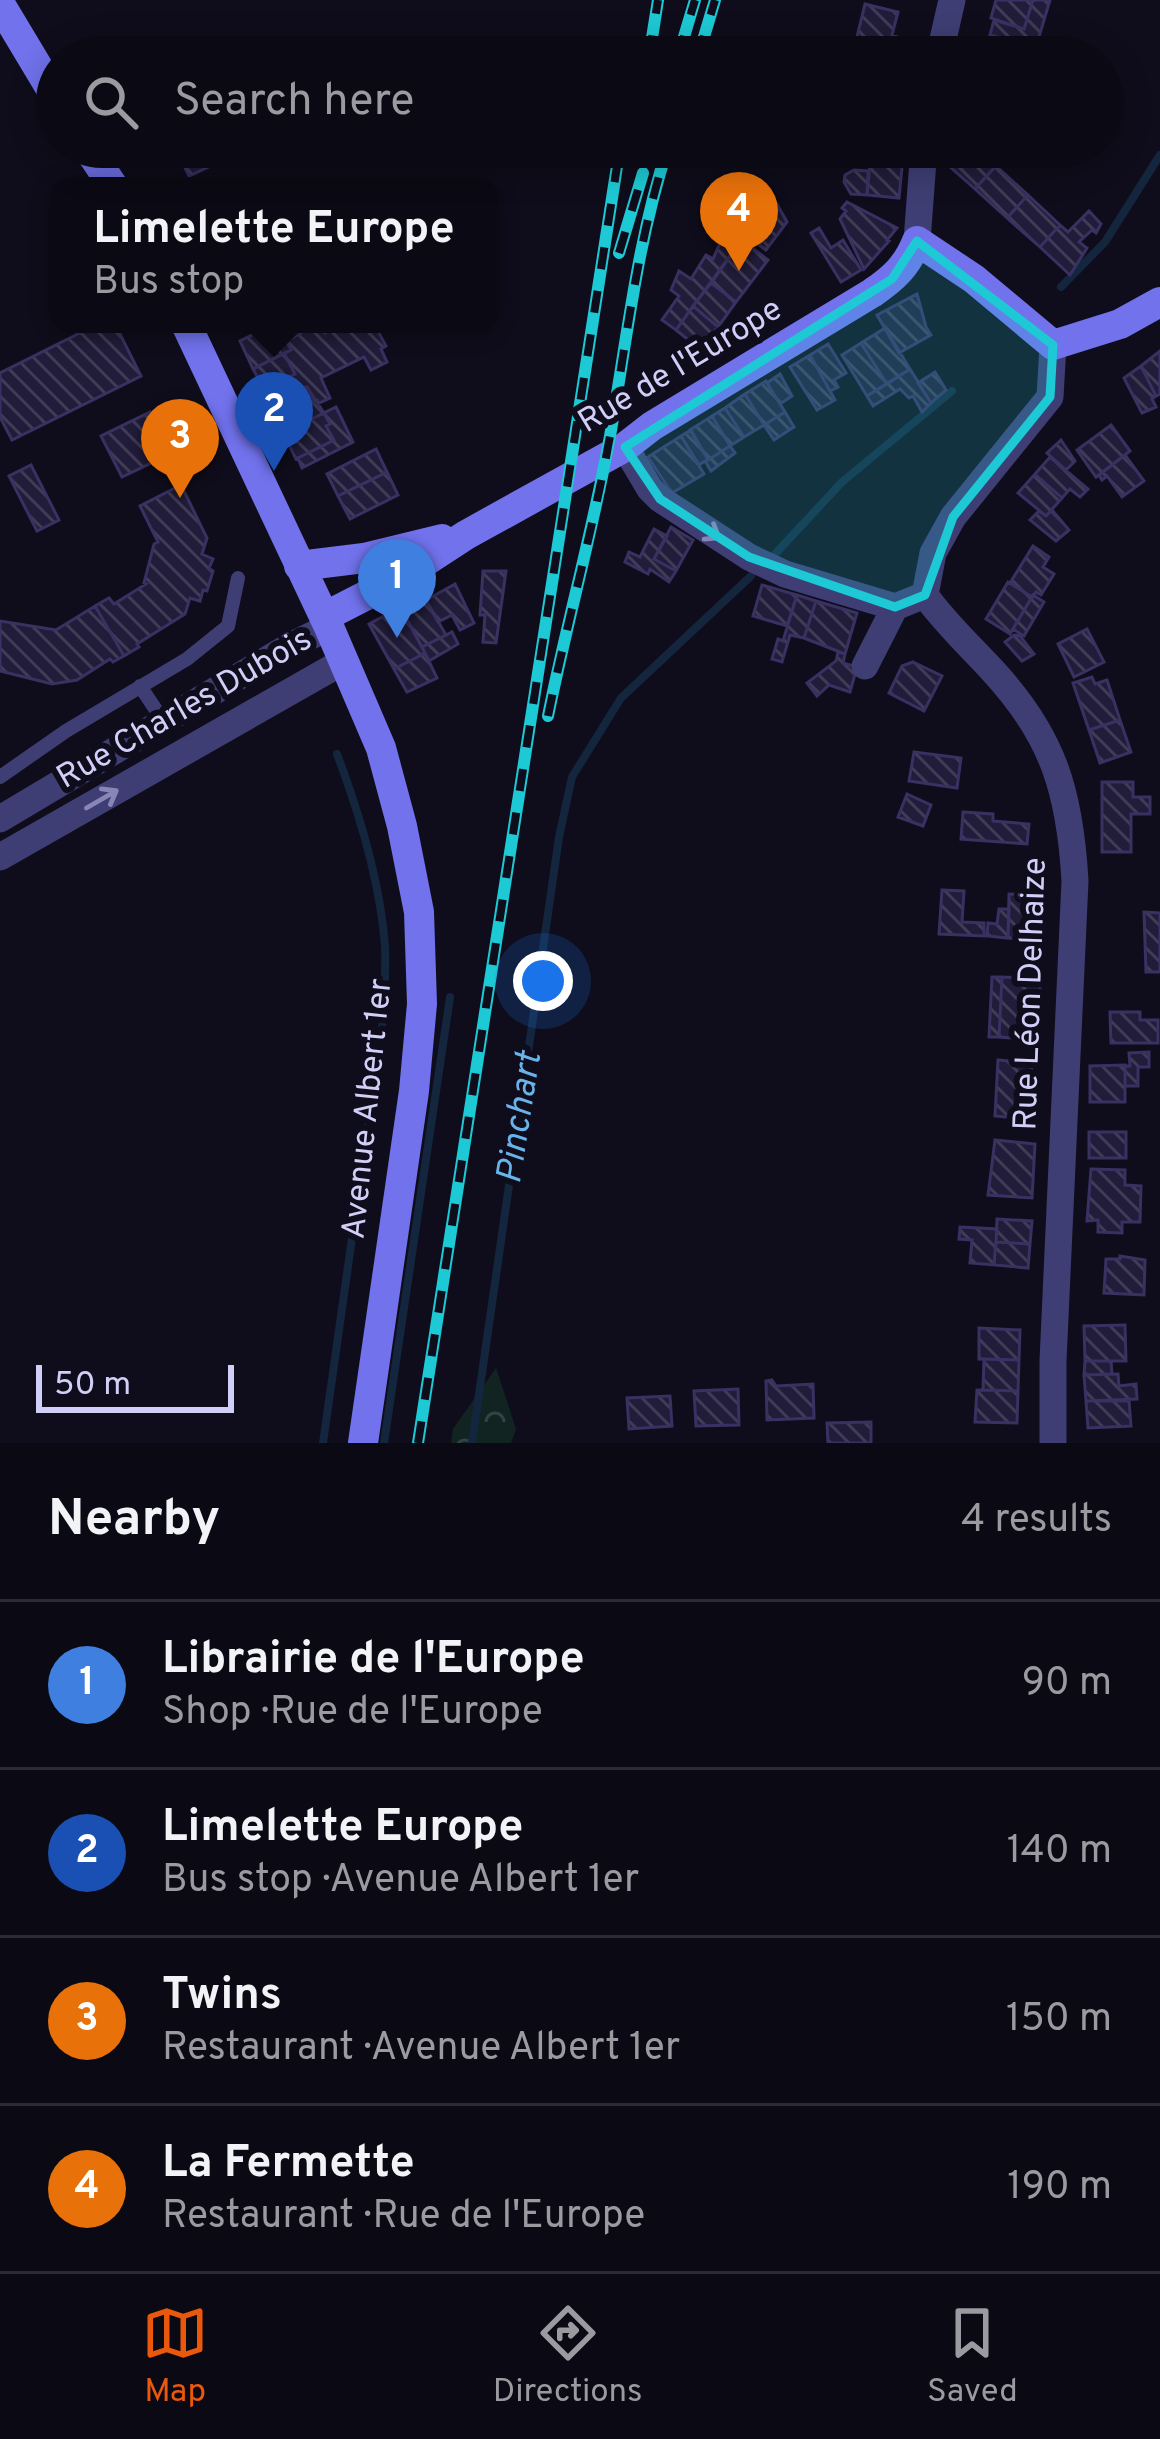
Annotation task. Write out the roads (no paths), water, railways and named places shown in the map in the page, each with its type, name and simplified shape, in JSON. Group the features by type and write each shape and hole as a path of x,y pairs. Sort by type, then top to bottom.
{"main road":[{"path":"0,4 36,64"},
{"path":"917,241 974,279 1053,345 1120,324 1160,302"},
{"name":"Rue de l'Europe","path":"327,622 432,565 466,535 625,447 892,279 910,260 917,241"},
{"name":"Avenue Albert 1er","path":"190,333 381,748 419,912 422,1004 414,1091 363,1443"},
{"name":"Rue de l'Europe","path":"299,566 466,535"}],"street":[{"path":"944,36 952,0"},
{"path":"917,241 922,168"},
{"path":"625,447 660,499 749,557 785,574 895,607 925,595 933,553 953,517 1050,397 1053,345"},
{"name":"Rue Léon Delhaize","path":"925,595 1037,726 1055,765 1072,830 1075,881 1053,1443"},
{"path":"865,666 895,607"},
{"name":"Rue Charles Dubois","path":"0,819 327,622"},
{"name":"Rue Charles Dubois","path":"1,855 344,661"},
{"path":"164,722 182,753"}],"lane":[{"path":"0,777 187,658 228,626 238,578"},
{"path":"140,686 164,722"}],"waterway":[{"name":"Pinchart","path":"1061,287 1105,242 1160,155"},
{"name":"Pinchart","path":"776,553 842,482 952,391"},
{"name":"Pinchart","path":"472,1443 559,837 572,777 621,698 751,576"},
{"path":"323,1443 384,1012 385,970 374,872 337,754"},
{"path":"384,1443 450,997"}],"railway":[{"path":"652,36 658,0"},
{"path":"684,36 695,0"},
{"path":"704,36 715,0"},
{"path":"418,1443 617,168"},
{"path":"548,716 603,471 641,254 661,168"},
{"path":"619,253 643,173"}],"place":[{"name":"La Fermette","path":"739,271"},
{"name":"Limelette Europe","path":"274,471"},
{"name":"Twins","path":"180,498"},
{"name":"Librairie de l'Europe","path":"397,638"}]}
